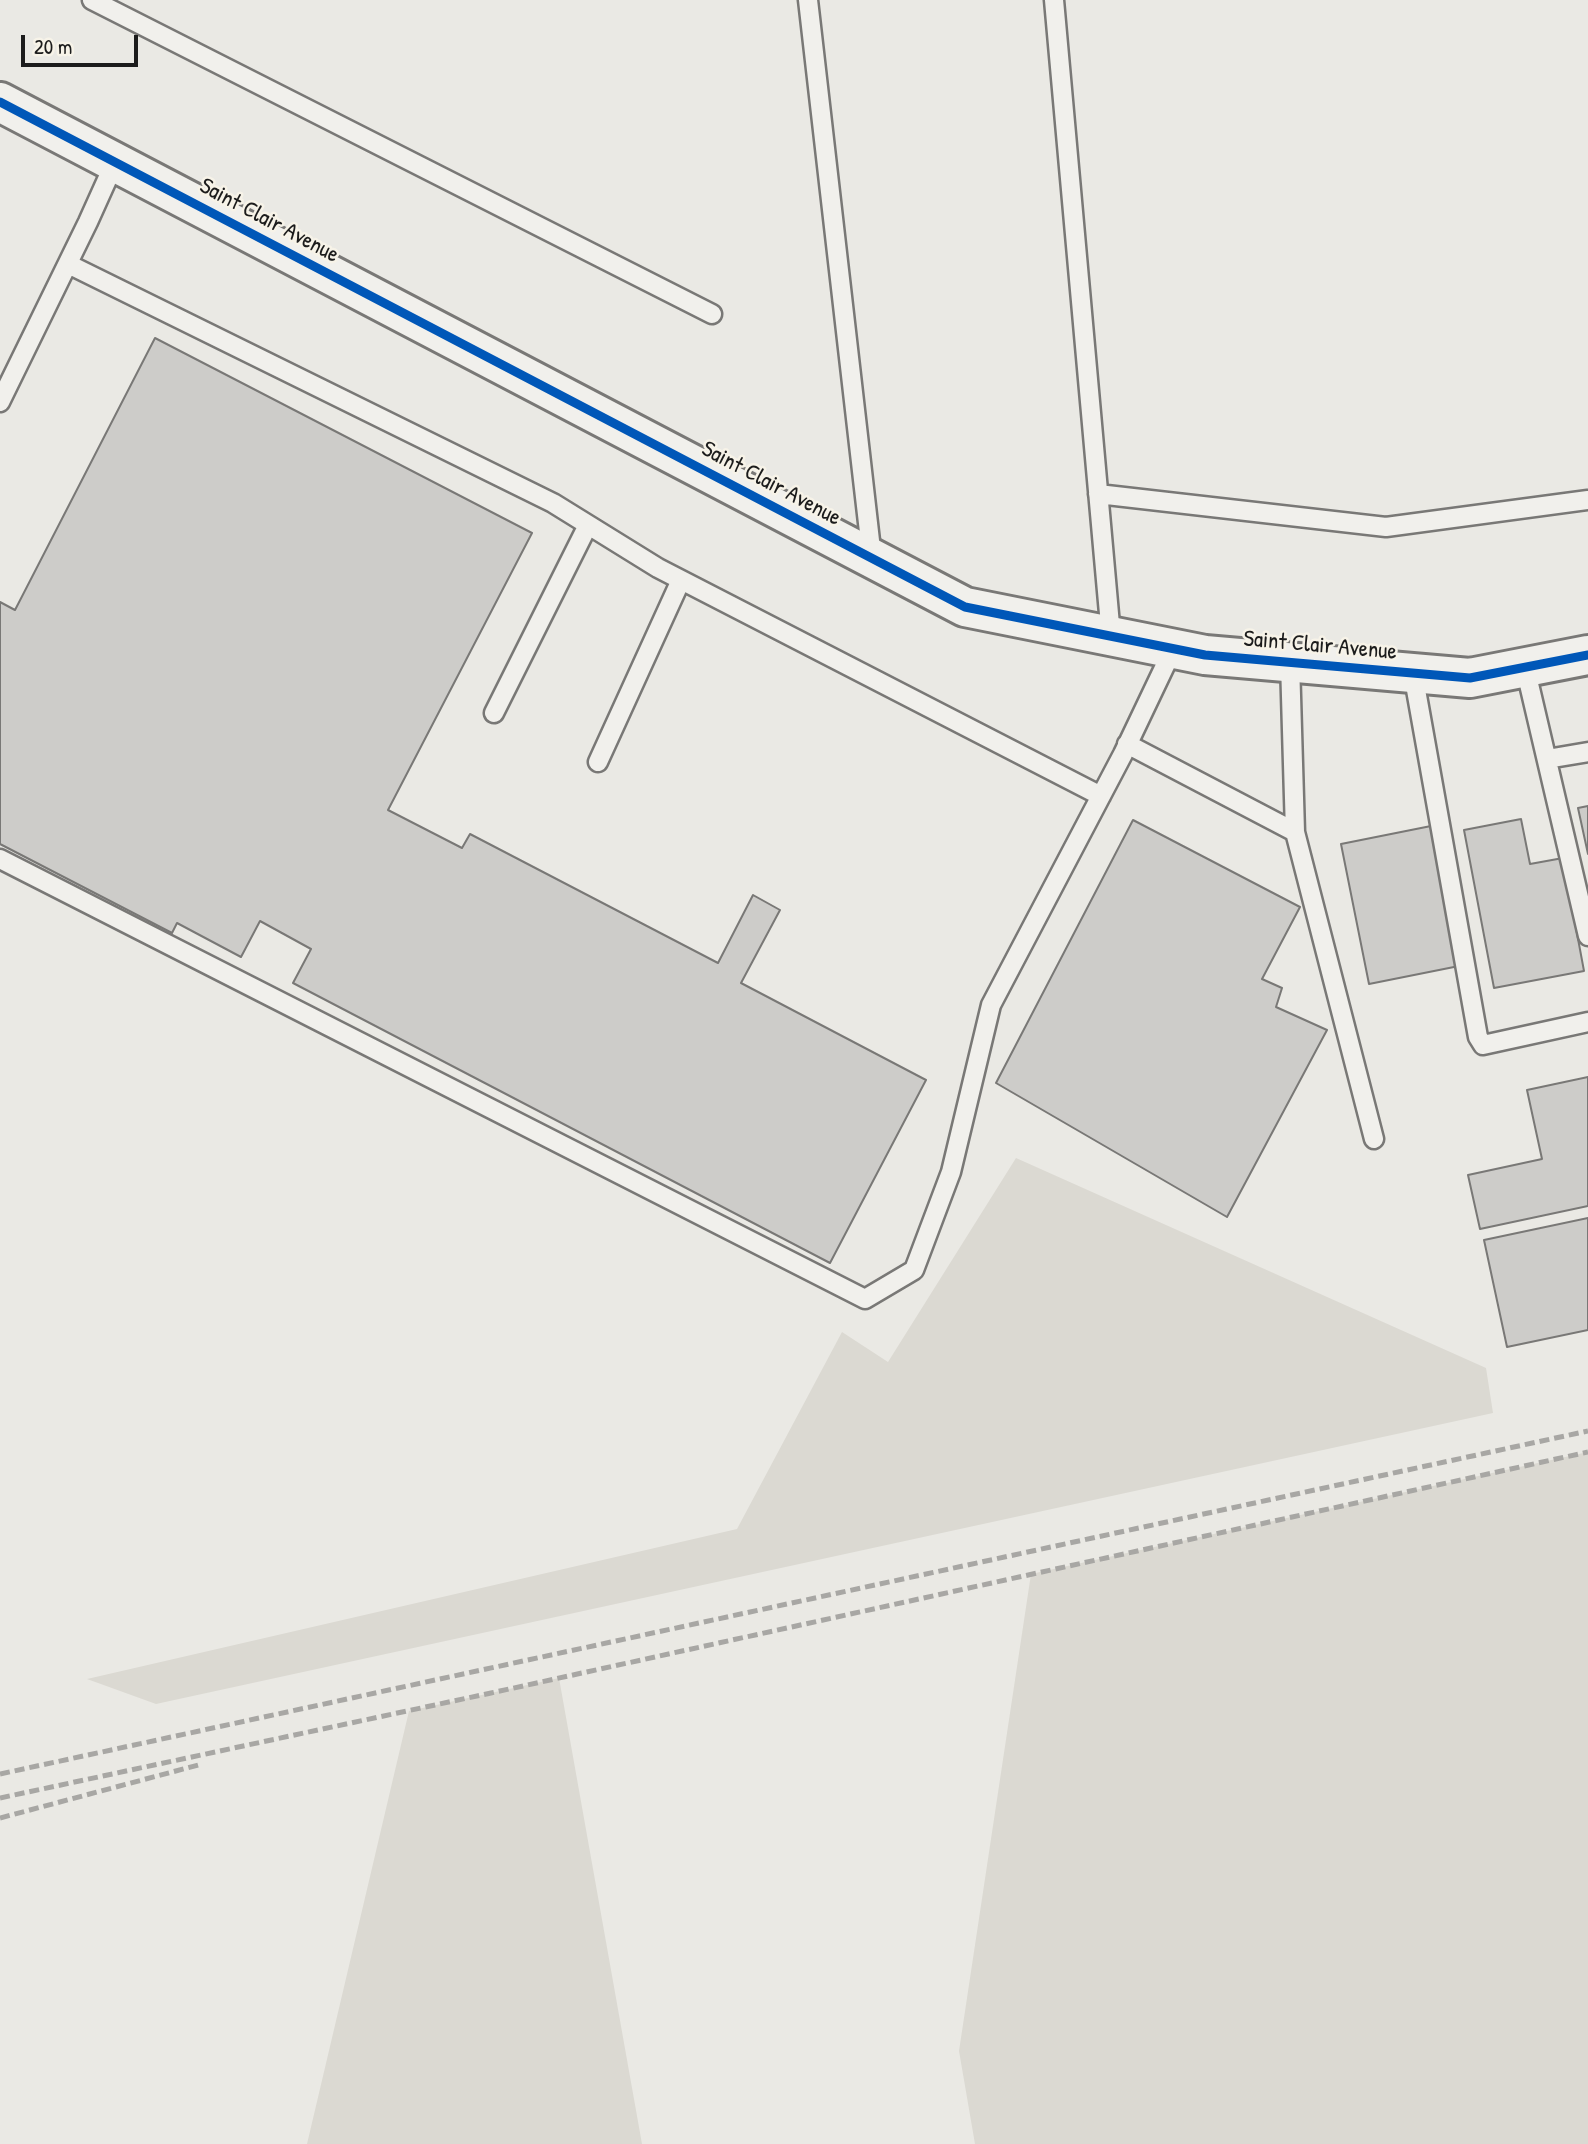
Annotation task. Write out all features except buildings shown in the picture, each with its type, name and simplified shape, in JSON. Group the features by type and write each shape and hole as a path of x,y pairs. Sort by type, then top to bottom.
{"street":[{"name":"Saint Clair Avenue","path":"0,103 965,607 1205,656 1470,678 1588,655"}],"lane":[{"path":"92,0 712,314"},
{"path":"808,0 872,558"},
{"path":"1054,0 1111,636"},
{"path":"0,402 115,162"},
{"path":"68,264 553,503 681,580 1101,796"},
{"path":"1098,494 1386,527 1588,500"},
{"path":"494,713 587,525"},
{"path":"598,762 681,580"},
{"path":"0,859 865,1299 914,1270 951,1172 991,1004 1101,796 1173,649"},
{"path":"1290,663 1295,832 1374,1139"},
{"path":"1525,667 1588,936"},
{"path":"1413,673 1478,1037 1483,1045 1588,1022"},
{"path":"1127,744 1295,832"},
{"path":"1547,759 1588,752"}],"shaded area":[{"path":"1016,1158 1486,1368 1493,1413 156,1704 87,1679 737,1529 842,1332 888,1362"},
{"path":"1588,1452 1588,2144 975,2144 959,2051 1031,1574"},
{"path":"559,1678 642,2144 307,2144 409,1711"}],"railway":[{"path":"0,1774 1588,1431"},
{"path":"0,1798 1588,1452"},
{"path":"0,1818 202,1764"}],"cycle path":[{"path":"0,102 965,607 1205,655 1470,678 1588,655"}]}
